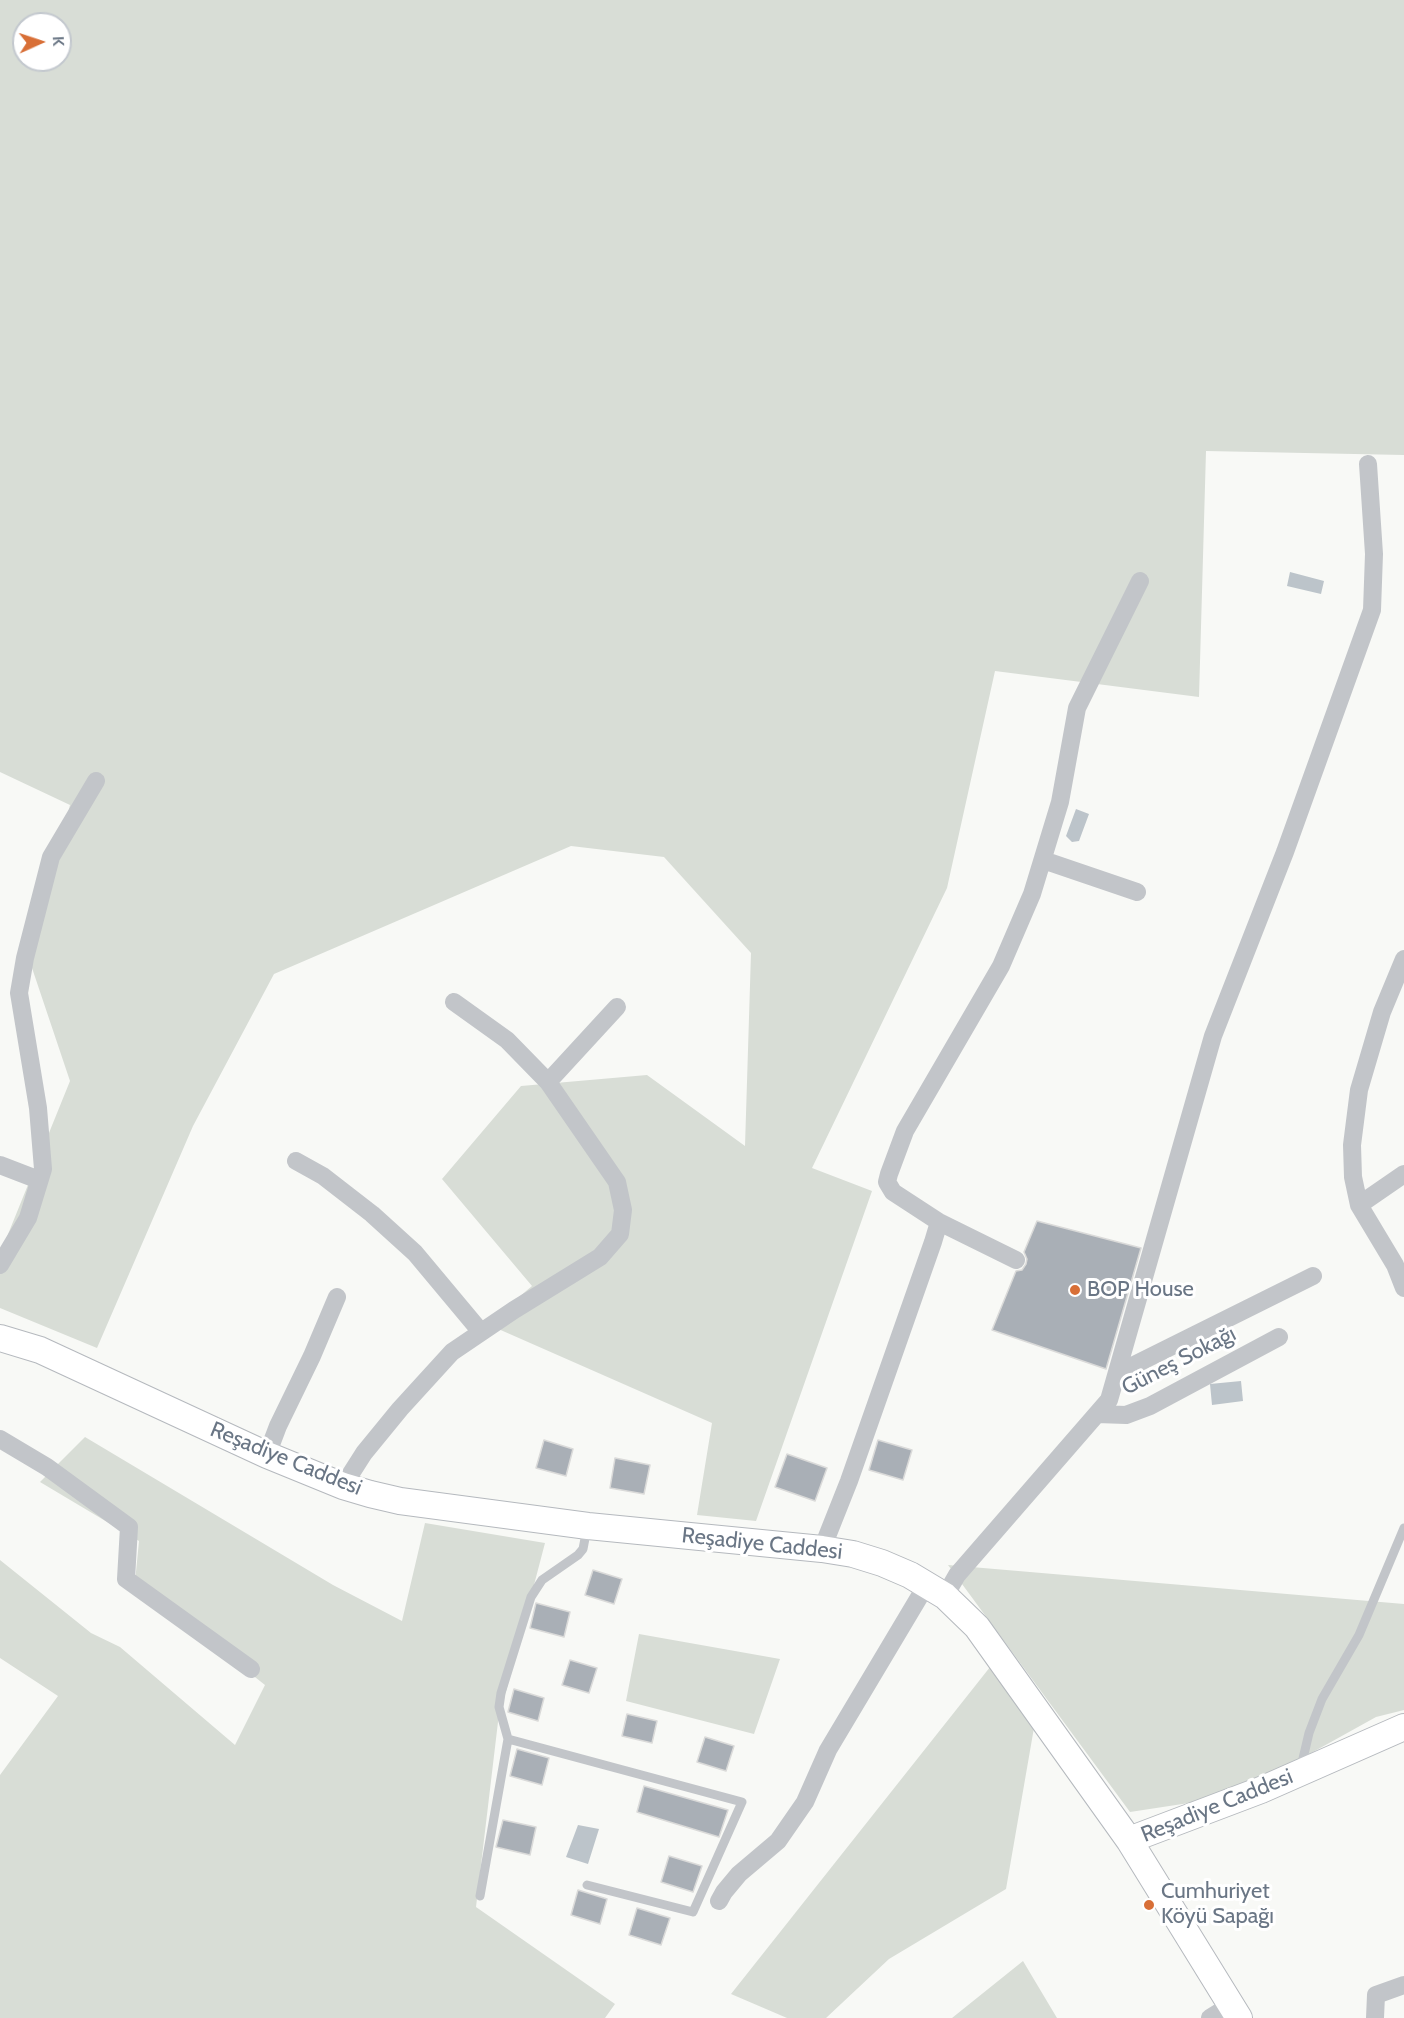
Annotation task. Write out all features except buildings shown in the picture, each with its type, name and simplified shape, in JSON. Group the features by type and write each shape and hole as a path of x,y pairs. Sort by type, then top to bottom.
{"street":[{"path":"719,1901 739,1874 778,1841 805,1802 828,1750 936,1590 957,1575 1110,1400 1213,1036 1285,852 1372,610 1374,554 1368,464"},
{"path":"1017,1260 939,1222 893,1192 887,1182 905,1131 1001,966 1032,894 1060,802 1077,708 1140,581"},
{"path":"0,1265 27,1218 42,1169 38,1108 19,993 25,958 51,856 96,781"},
{"path":"1042,860 1137,892"},
{"path":"1403,1283 1395,1265 1359,1205 1353,1177 1352,1145 1359,1090 1382,1012 1404,959"},
{"path":"343,1486 364,1452 400,1408 452,1352 600,1257 620,1234 623,1210 617,1182 549,1082 507,1040 453,1002"},
{"path":"549,1082 617,1007"},
{"path":"296,1161 323,1176 372,1214 415,1253 481,1332"},
{"path":"0,1165 39,1180"},
{"path":"1359,1205 1404,1174"},
{"path":"822,1549 849,1481 939,1222"},
{"name":"Güneş Sokağı","path":"1118,1373 1313,1276"},
{"path":"267,1455 337,1297"},
{"name":"Güneş Sokağı","path":"1097,1414 1126,1415 1150,1406 1279,1337"},
{"name":"Reşadiye Caddesi","path":"0,1338 40,1350 267,1455 343,1486 400,1501 588,1526 822,1549 854,1554 882,1563 936,1590 977,1627 1129,1840 1261,1790 1404,1727"},
{"path":"0,1439 47,1467 129,1527 126,1579 251,1669"},
{"path":"1129,1840 1226,2014"},
{"path":"1375,2018 1376,1995 1404,1985"}],"lane":[{"path":"480,1896 508,1739 499,1707 501,1693 531,1597 549,1574 578,1555 583,1549 588,1526"},
{"path":"1300,1773 1309,1733 1322,1699 1359,1635 1404,1528"},
{"path":"508,1739 742,1802 693,1912 587,1885"}],"shaded area":[{"path":"0,0 1404,0 1404,455 1206,451 1199,697 995,671 947,888 812,1168 872,1191 756,1521 697,1515 712,1423 487,1324 532,1286 442,1179 521,1086 647,1075 745,1146 751,953 664,857 571,846 274,974 193,1126 97,1348 0,1308 0,1254 70,1081 30,962 70,805 0,772"},
{"path":"1290,572 1324,581 1321,594 1287,586"},
{"path":"1076,809 1089,814 1079,841 1072,842 1066,836"},
{"path":"1241,1381 1243,1401 1212,1405 1210,1384"},
{"path":"85,1437 333,1585 402,1621 425,1523 545,1543 498,1722 476,1907 615,2004 605,2018 0,2018 0,1775 58,1696 0,1658 0,1560 91,1633 120,1647 235,1745 265,1685 135,1582 139,1541 40,1482"},
{"path":"948,1565 1404,1604 1404,1710 1376,1717 1259,1782 1189,1803 1130,1812"},
{"path":"639,1634 780,1659 754,1734 626,1701"},
{"path":"998,1657 1035,1722 1006,1889 889,1959 826,2018 787,2018 731,1994"},
{"path":"578,1825 599,1829 588,1864 566,1857"},
{"path":"1023,1961 1057,2018 952,2018"}],"place":[{"name":"BOP House","path":"1075,1290"},
{"name":"Cumhuriyet Köyü Sapağı","path":"1149,1905"}]}
